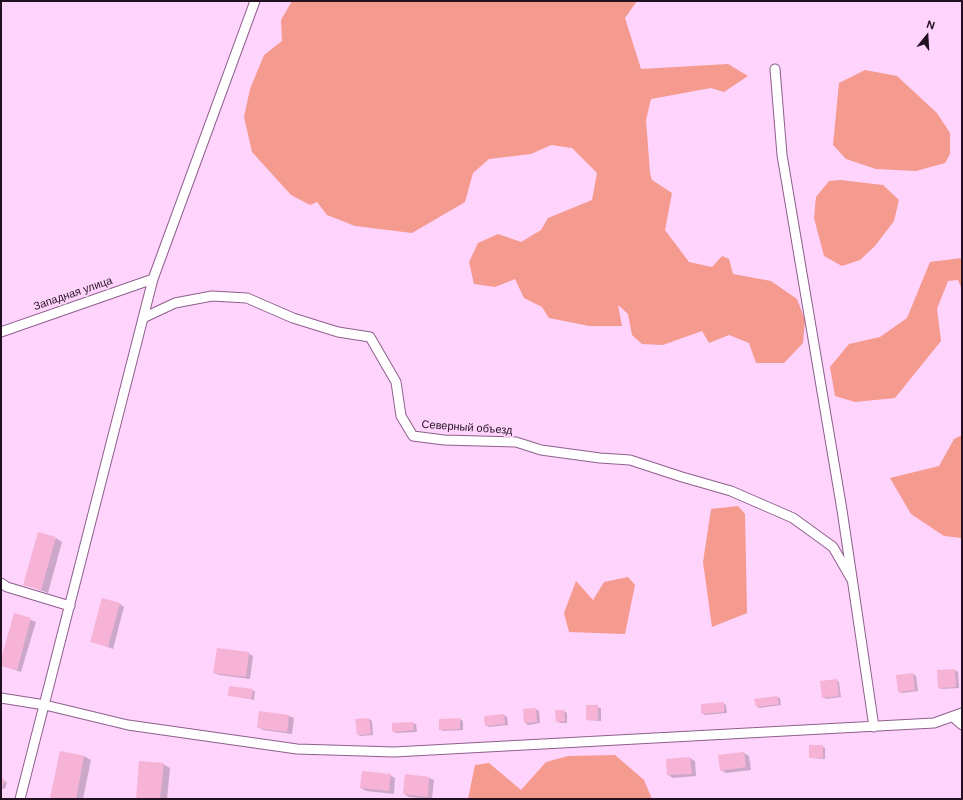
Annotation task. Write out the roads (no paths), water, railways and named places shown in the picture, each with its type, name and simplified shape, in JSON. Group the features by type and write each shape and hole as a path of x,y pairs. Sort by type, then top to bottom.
{"street":[{"path":"20,799 153,279 256,1"},
{"path":"775,69 782,155 852,580 874,727"},
{"name":"Западная улица","path":"1,332 153,279"},
{"name":"Северный объезд","path":"143,318 175,303 212,296 247,298 293,318 338,332 370,336 396,382 401,416 413,436 444,440 516,442 541,450 600,458 630,460 731,491 793,518 827,543 833,548 852,580"},
{"path":"1,583 7,587 70,606"},
{"path":"1,698 45,705 128,725 297,749 394,752 934,723 962,713"},
{"path":"952,717 962,725"}]}
